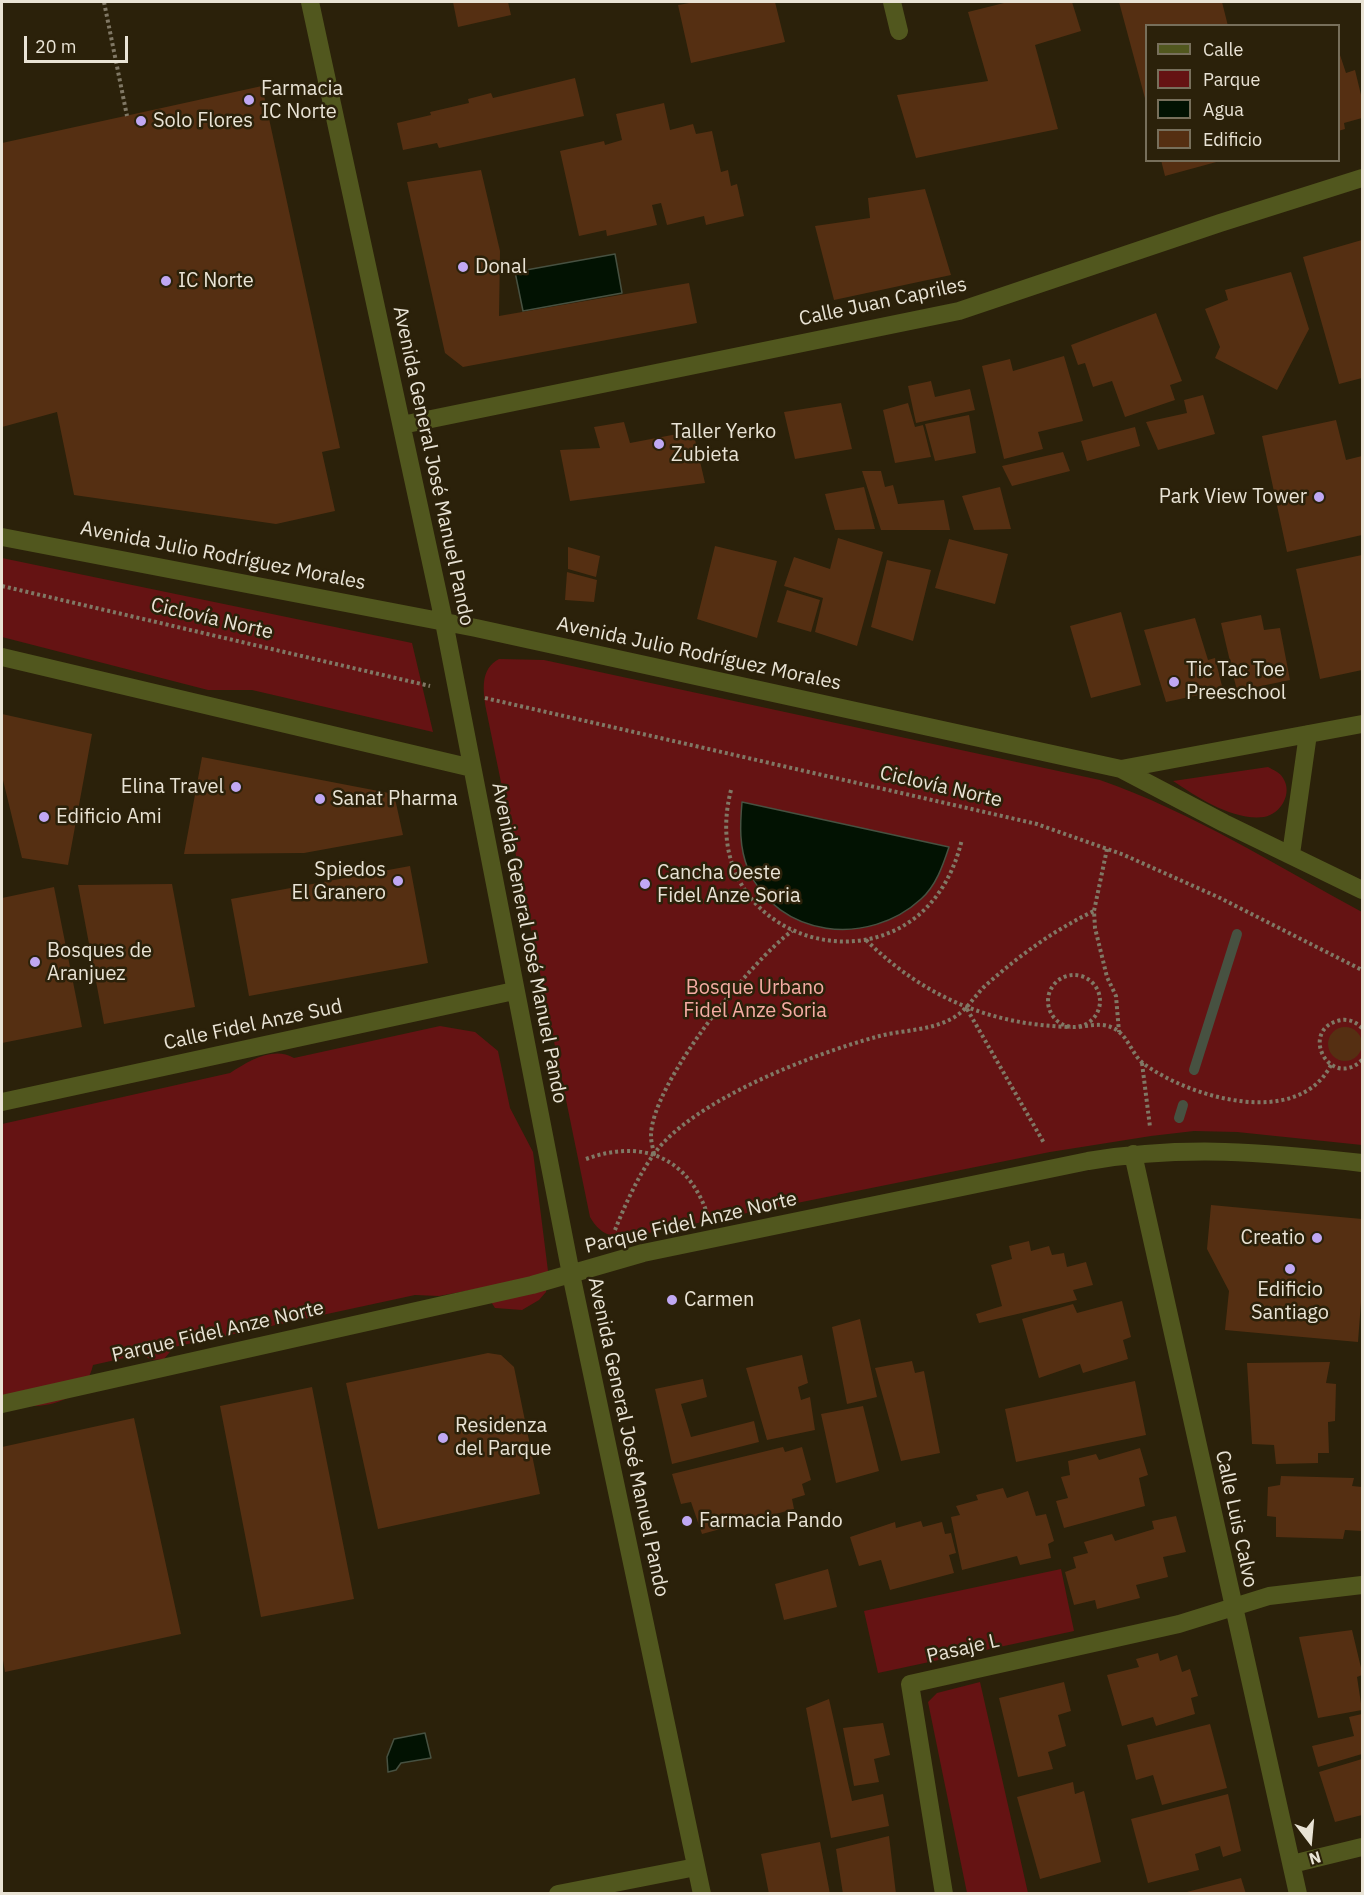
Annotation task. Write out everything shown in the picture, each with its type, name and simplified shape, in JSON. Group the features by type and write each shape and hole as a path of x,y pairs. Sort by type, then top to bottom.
{"street":[{"name":"Avenida General José Manuel Pando","path":"310,2 444,622 514,991 571,1274 702,1893"},
{"path":"892,2 899,31"},
{"name":"Calle Juan Capriles","path":"402,425 959,311 1362,178"},
{"name":"Avenida Julio Rodríguez Morales","path":"2,537 444,622 1121,768 1224,823 1362,890"},
{"path":"2,657 472,768"},
{"path":"1121,768 1362,724"},
{"path":"1291,854 1308,734"},
{"name":"Calle Fidel Anze Sud","path":"2,1102 514,991"},
{"name":"Parque Fidel Anze Norte","path":"2,1404 532,1285 643,1253 1133,1154 1202,1150 1263,1152 1362,1163"},
{"name":"Calle Luis Calvo","path":"1133,1154 1298,1893"},
{"path":"1233,1608 1269,1596 1362,1585"},
{"name":"Pasaje L","path":"944,1893 910,1684 1179,1624 1233,1608"},
{"path":"1292,1864 1362,1846"},
{"path":"558,1893 696,1867"}],"path":[{"path":"104,2 127,116"},
{"name":"Ciclovía Norte","path":"2,586 416,682"},
{"name":"Ciclovía Norte","path":"489,699 1037,824 1107,849 1218,897 1362,970"},
{"path":"731,790 726,826 728,844 736,871 750,895 762,909 792,931 828,941 866,940 890,934 912,921 931,905 946,885 957,863 962,839"},
{"path":"1107,849 1094,911 1098,942 1107,977 1116,996 1119,1032"},
{"path":"615,1230 624,1208 654,1154 675,1131 700,1114 759,1081 822,1054 877,1036 950,1020 966,1009 980,991 1042,939 1094,911"},
{"path":"654,1154 651,1135 655,1117 666,1089 678,1069 702,1031 728,998 778,940 792,931"},
{"path":"866,940 902,973 966,1009 1027,1025 1079,1027 1103,1024 1119,1032 1142,1063 1179,1084 1204,1094 1253,1102 1273,1101 1307,1090 1320,1080 1331,1065"},
{"path":"1071,1027 1055,1020 1048,1004 1048,995 1058,981 1074,975 1090,980 1100,995 1099,1012 1094,1019 1079,1027"},
{"path":"966,1009 1046,1146"},
{"path":"1362,1028 1351,1021 1343,1020 1329,1025 1320,1038 1321,1053 1331,1065 1346,1068 1362,1060"},
{"path":"1142,1063 1150,1130"},
{"path":"586,1159 608,1151 631,1149 654,1154 673,1163 689,1177 701,1195 708,1215"}],"green space":[{"path":"2,558 412,643 433,732 252,690 208,690 2,637"},
{"name":"Bosque Urbano Fidel Anze Soria","path":"499,659 544,660 1100,780 1201,824 1362,912 1362,1145 1237,1132 1194,1131 1050,1152 638,1235 616,1236 605,1233 590,1217 486,709 484,681 489,668"},
{"path":"1268,767 1282,776 1287,790 1284,802 1276,812 1264,817 1228,812 1173,781"},
{"path":"440,1026 475,1032 498,1051 510,1108 533,1152 548,1271 546,1292 539,1300 522,1310 495,1308 482,1288 439,1296 415,1295 174,1347 164,1359 151,1360 142,1354 93,1365 85,1383 79,1390 55,1403 31,1406 2,1401 2,1124 230,1073 261,1056 278,1054 294,1058"},
{"path":"1061,1569 1074,1631 878,1673 864,1611"},
{"path":"980,1682 1028,1893 967,1893 928,1702 937,1693"}],"water":[{"path":"615,254 622,293 523,311 515,272"},
{"path":"742,802 949,847 931,888 921,899 900,914 876,924 851,929 826,928 802,922 780,910 762,892 748,869 743,852"},
{"path":"425,1733 431,1758 401,1763 396,1770 388,1772 387,1757 394,1739"}],"building":[{"path":"453,2 508,2 511,15 458,27"},
{"path":"695,2 775,2 785,42 691,63 678,5"},
{"path":"1008,2 1072,2 1081,31 1035,45 1058,129 916,158 897,95 988,81 968,12"},
{"path":"1119,2 1222,2 1228,24 1145,24 1145,98"},
{"path":"1340,55 1346,73 1355,70 1362,99 1362,118 1344,123 1345,129 1340,130"},
{"path":"575,78 584,116 439,148 437,143 403,150 397,123 469,103 468,99 491,93 493,98"},
{"name":"IC Norte","path":"262,86 340,448 322,452 335,511 276,524 74,495 57,412 2,427 2,143"},
{"name":"Donal","path":"664,103 670,130 693,124 696,134 712,131 721,172 728,170 731,186 737,184 744,216 706,225 704,216 667,225 661,203 652,205 657,225 607,236 606,230 579,236 560,151 604,141 605,145 622,140 616,114"},
{"path":"1162,162 1216,162 1165,176"},
{"name":"Donal","path":"481,170 500,251 499,316 689,283 697,323 463,367 445,353 407,182"},
{"path":"925,189 951,275 834,300 815,226 870,218 868,198"},
{"path":"1362,240 1362,378 1339,384 1303,257"},
{"path":"1291,272 1309,329 1277,390 1215,358 1220,347 1205,309 1228,300 1225,290"},
{"path":"1156,313 1182,381 1170,385 1175,400 1125,417 1112,381 1093,387 1085,363 1078,365 1071,345"},
{"path":"1064,356 1083,421 1038,432 1043,449 1004,459 982,366 1010,359 1013,371"},
{"path":"931,381 935,397 970,389 975,410 916,423 908,386"},
{"path":"1203,395 1215,434 1158,450 1146,422 1187,413 1184,400"},
{"path":"841,403 852,449 795,459 784,412"},
{"path":"908,403 915,427 923,425 931,457 895,463 883,410"},
{"path":"969,415 976,453 935,461 925,424"},
{"name":"Park View Tower","path":"1336,420 1346,460 1362,456 1362,535 1287,552 1262,436"},
{"path":"624,422 630,443 693,431 705,483 570,501 560,450 600,448 594,427"},
{"path":"1135,427 1140,446 1087,461 1081,441"},
{"path":"1063,452 1070,471 1012,486 1002,466"},
{"path":"862,471 881,471 885,487 893,485 898,504 944,500 950,530 881,530"},
{"path":"864,487 875,529 835,530 825,494"},
{"path":"1000,487 1011,529 974,530 962,496"},
{"path":"838,538 883,552 857,646 815,632 823,598 784,586 794,557 830,569"},
{"path":"949,539 1008,554 995,604 935,588"},
{"path":"715,546 777,561 757,638 697,619"},
{"path":"568,547 600,556 596,577 568,569"},
{"name":"Park View Tower","path":"1362,555 1362,670 1320,679 1296,569"},
{"path":"887,560 931,570 913,641 871,627"},
{"path":"567,572 597,580 594,602 565,600"},
{"path":"787,590 820,600 811,632 777,622"},
{"path":"1121,612 1141,685 1091,698 1070,626"},
{"path":"1261,615 1264,630 1280,628 1290,680 1237,691 1221,623"},
{"path":"1195,618 1208,660 1215,658 1223,690 1166,702 1144,630"},
{"name":"Edificio Ami","path":"2,714 92,734 68,865 22,858 2,776"},
{"path":"202,757 394,794 403,835 304,853 184,854"},
{"path":"410,866 428,963 249,996 231,899"},
{"path":"172,884 195,1007 104,1024 78,885"},
{"name":"Bosques de Aranjuez","path":"54,887 82,1027 2,1043 2,898"},
{"path":"1345,1027 1357,1032 1362,1044 1357,1056 1345,1061 1333,1056 1328,1044 1333,1032"},
{"name":"Edificio Santiago","path":"1211,1205 1362,1219 1362,1289 1358,1342 1225,1330 1229,1291 1207,1249"},
{"path":"1029,1241 1031,1251 1049,1246 1052,1255 1064,1253 1067,1267 1086,1262 1093,1285 1073,1290 1077,1300 979,1323 976,1314 1002,1306 991,1265 1012,1259 1009,1246"},
{"path":"1122,1301 1131,1337 1123,1340 1128,1359 1083,1373 1080,1364 1039,1378 1022,1319 1073,1304 1077,1313"},
{"path":"860,1319 877,1397 847,1404 832,1327"},
{"name":"Residenza del Parque","path":"488,1353 501,1355 514,1367 540,1494 378,1529 346,1383"},
{"path":"802,1355 808,1383 798,1387 801,1400 810,1397 815,1430 767,1440 746,1368"},
{"path":"912,1361 915,1373 924,1371 940,1453 901,1461 875,1368"},
{"path":"1330,1362 1326,1383 1336,1384 1335,1421 1328,1422 1329,1453 1318,1453 1318,1463 1276,1464 1274,1445 1252,1444 1247,1363"},
{"path":"703,1379 707,1397 681,1404 691,1437 754,1421 759,1442 672,1464 655,1389"},
{"path":"1135,1381 1146,1435 1016,1462 1005,1409"},
{"path":"312,1387 354,1599 261,1617 220,1406"},
{"path":"863,1406 879,1471 836,1483 821,1414"},
{"path":"134,1418 181,1634 5,1672 2,1654 2,1447"},
{"path":"783,1447 785,1452 802,1447 811,1480 802,1484 805,1495 792,1499 794,1509 702,1534 691,1502 681,1504 672,1474"},
{"path":"1140,1448 1148,1475 1139,1478 1145,1506 1064,1528 1056,1501 1068,1498 1061,1477 1070,1475 1068,1461 1096,1454 1099,1460"},
{"path":"1281,1476 1354,1478 1352,1486 1362,1487 1362,1531 1345,1530 1343,1539 1276,1537 1276,1517 1267,1516 1268,1487 1280,1485"},
{"path":"1003,1488 1007,1498 1028,1491 1036,1516 1046,1514 1054,1541 1048,1544 1051,1558 1020,1565 1017,1556 962,1570 951,1517 960,1515 956,1506 978,1500 976,1495"},
{"path":"1176,1516 1186,1552 1163,1557 1168,1577 1136,1585 1140,1598 1097,1609 1095,1600 1074,1605 1065,1572 1076,1568 1073,1557 1088,1553 1084,1542 1112,1534 1115,1541 1154,1529 1152,1521"},
{"path":"921,1521 923,1527 942,1522 945,1534 951,1533 956,1553 949,1555 954,1573 890,1590 881,1560 859,1566 850,1537 895,1522 896,1528"},
{"path":"828,1569 837,1607 784,1620 775,1584"},
{"path":"1352,1630 1362,1672 1362,1675 1357,1677 1362,1710 1318,1718 1299,1637"},
{"path":"1158,1653 1160,1661 1177,1655 1182,1672 1190,1669 1198,1696 1191,1698 1195,1714 1156,1726 1153,1717 1122,1726 1107,1675 1139,1667 1136,1659"},
{"path":"1064,1682 1071,1711 1058,1715 1066,1746 1048,1752 1053,1769 1018,1777 999,1698"},
{"path":"829,1699 852,1801 883,1794 889,1826 831,1838 806,1708"},
{"path":"1362,1714 1362,1754 1318,1767 1312,1746 1354,1736 1349,1717"},
{"path":"883,1723 890,1755 874,1759 879,1782 854,1786 843,1728"},
{"path":"1210,1724 1227,1788 1162,1805 1153,1775 1136,1780 1127,1745"},
{"path":"1362,1759 1362,1815 1335,1822 1319,1772"},
{"path":"1073,1782 1075,1794 1084,1791 1101,1862 1040,1879 1017,1797"},
{"path":"1228,1794 1241,1851 1223,1857 1220,1846 1195,1854 1199,1870 1148,1883 1131,1819"},
{"path":"889,1836 896,1894 843,1894 836,1849"},
{"path":"820,1842 830,1894 769,1894 761,1854"},
{"path":"1241,1878 1246,1894 1183,1894 1183,1893"}],"waterway":[{"path":"1194,1070 1237,934"},
{"path":"1179,1118 1183,1105"}],"place":[{"name":"Farmacia IC Norte","path":"249,100"},
{"name":"Solo Flores","path":"141,121"},
{"name":"Donal","path":"463,267"},
{"name":"IC Norte","path":"166,281"},
{"name":"Taller Yerko Zubieta","path":"659,444"},
{"name":"Park View Tower","path":"1319,497"},
{"name":"Tic Tac Toe Preeschool","path":"1174,682"},
{"name":"Elina Travel","path":"236,787"},
{"name":"Sanat Pharma","path":"320,799"},
{"name":"Edificio Ami","path":"44,817"},
{"name":"Spiedos El Granero","path":"398,881"},
{"name":"Cancha Oeste Fidel Anze Soria","path":"645,884"},
{"name":"Bosques de Aranjuez","path":"35,962"},
{"name":"Creatio","path":"1317,1238"},
{"name":"Edificio Santiago","path":"1290,1269"},
{"name":"Carmen","path":"672,1300"},
{"name":"Residenza del Parque","path":"443,1438"},
{"name":"Farmacia Pando","path":"687,1521"}]}
